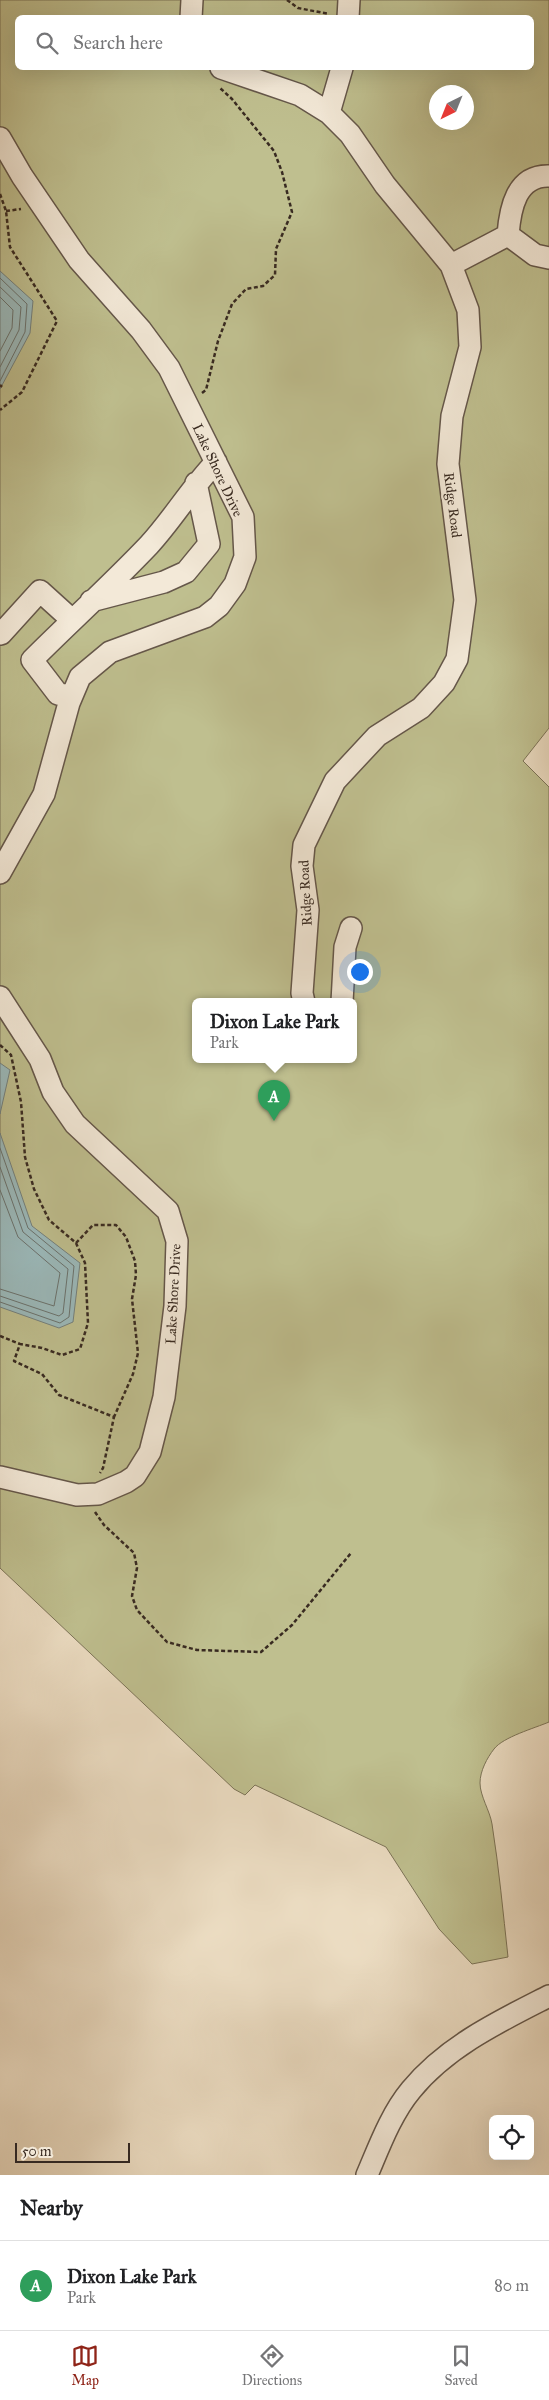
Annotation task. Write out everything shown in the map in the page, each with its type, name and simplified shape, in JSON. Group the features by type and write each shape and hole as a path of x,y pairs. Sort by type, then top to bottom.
{"street":[{"path":"191,15 192,0"},
{"name":"Ridge Road","path":"228,70 300,95 329,113 350,134 385,185 451,265 468,310 470,347 452,416 448,464 465,600 458,659 444,683 420,708 377,736 334,781 304,845 302,866 308,910 303,998"},
{"path":"329,113 341,70"},
{"name":"Lake Shore Drive","path":"0,138 22,176 79,260 141,330 170,368 242,517 245,557 235,584 219,606 205,617 110,652 80,677 72,696 44,794 0,873"},
{"path":"508,234 513,198 521,188 532,180 549,176"},
{"path":"451,265 508,234"},
{"path":"508,234 535,255 549,258"},
{"path":"72,696 58,694 32,660 149,545 182,505 196,483 216,462"},
{"path":"91,602 164,582 186,572 209,544 196,483"},
{"path":"1,634 40,591 72,620"},
{"path":"342,998 345,947 351,928"},
{"name":"Lake Shore Drive","path":"0,997 40,1059 53,1092 75,1124 168,1211 177,1241 175,1306 164,1397 150,1452 130,1479 92,1494"},
{"path":"0,1477 77,1495 92,1494"},
{"path":"367,2175 384,2136 410,2090 444,2058 482,2030 549,1996"}],"path":[{"path":"287,0 298,8 348,11"},
{"path":"188,406 206,390 218,341 232,304 246,289 263,286 275,275 276,249 292,212 282,172 274,150 232,100 214,82 221,70"},
{"path":"0,194 6,211 10,247 57,321 22,392 0,410"},
{"path":"0,1046 11,1055 21,1102 21,1132 25,1156 34,1189 49,1220 76,1243 85,1263 88,1298 88,1324 80,1349 62,1355 42,1348 20,1344 0,1336"},
{"path":"76,1243 93,1225 116,1225 126,1237 135,1261 136,1275 132,1299 138,1353 133,1374 114,1417 104,1468 94,1481 92,1494 104,1525 134,1553 137,1568 132,1596 137,1610 167,1642 197,1650 261,1652 292,1625 351,1553"},
{"path":"20,1344 14,1361 42,1374 60,1395 114,1417"}],"green space":[{"path":"0,0 549,0 549,728 523,761 549,787 549,1722 512,1737 498,1745 486,1761 480,1778 480,1788 492,1824 508,1957 472,1964 439,1929 386,1847 255,1785 245,1795 234,1789 0,1568"}],"water":[{"path":"0,271 33,301 30,333 0,389"},
{"path":"0,1063 10,1070 0,1114"},
{"path":"0,1133 32,1226 80,1263 73,1322 59,1328 0,1307"}],"place":[{"name":"Dixon Lake Park","path":"274,1121"}]}
